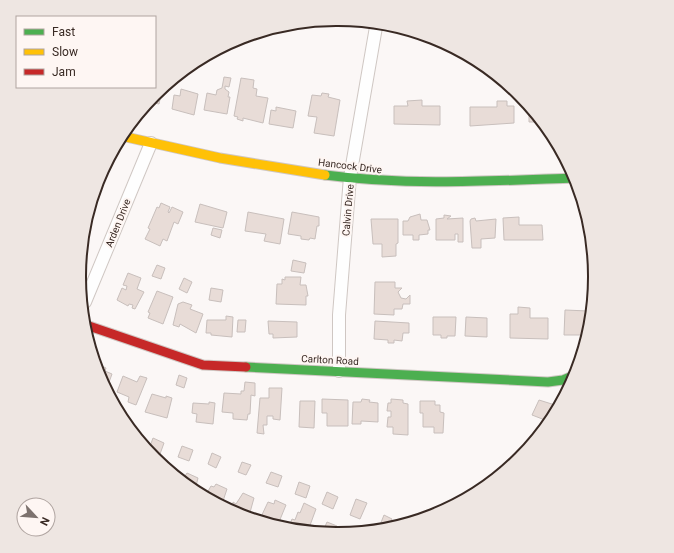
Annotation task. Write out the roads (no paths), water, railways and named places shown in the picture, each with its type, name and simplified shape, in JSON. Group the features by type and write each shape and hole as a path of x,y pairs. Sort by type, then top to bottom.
{"street":[{"name":"Calvin Drive","path":"339,372 339,315 350,178 376,29"},
{"name":"Hancock Drive","path":"129,138 224,159 350,178 423,182 567,178"},
{"name":"Arden Drive","path":"87,296 151,143"},
{"name":"Carlton Road","path":"91,327 172,355 204,364 548,382 565,379"}]}
